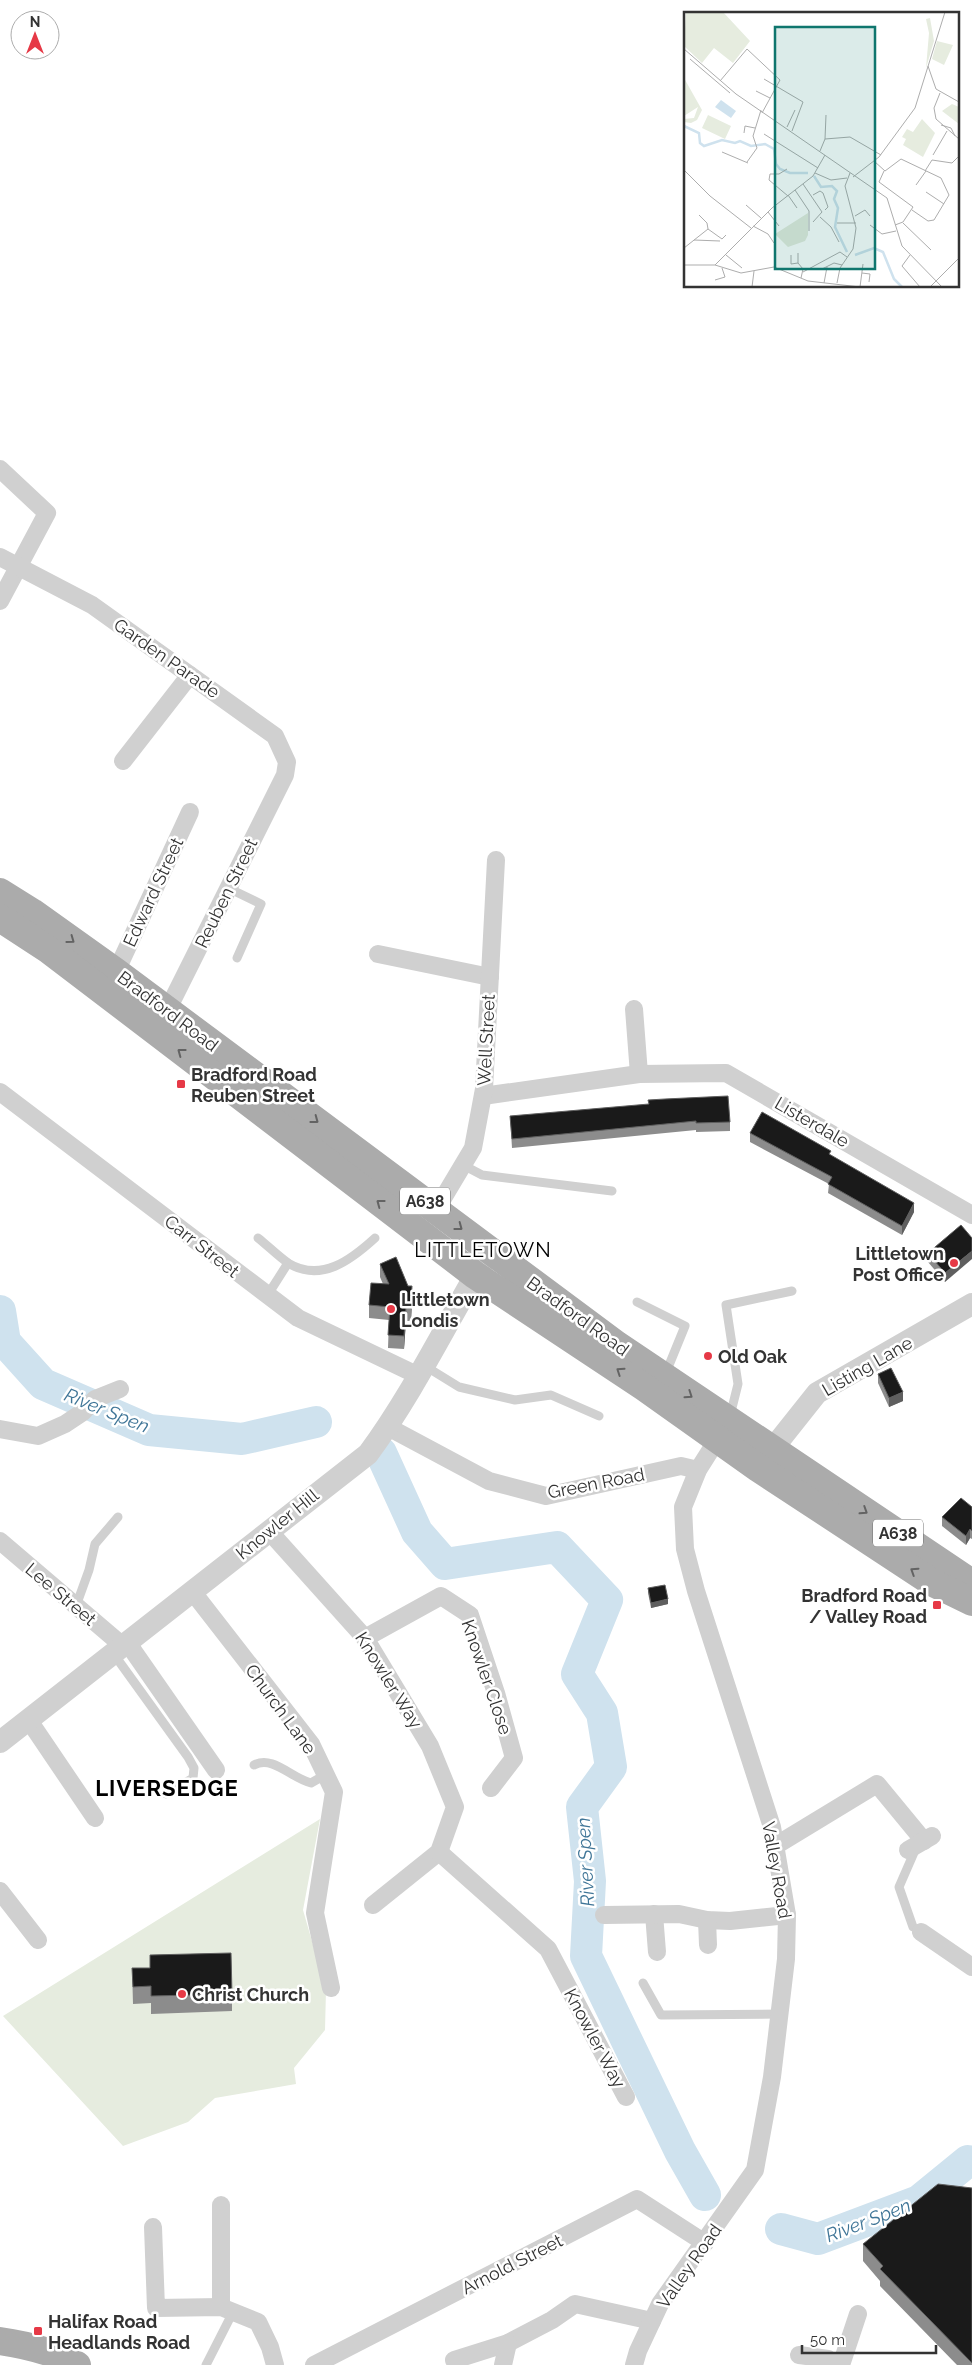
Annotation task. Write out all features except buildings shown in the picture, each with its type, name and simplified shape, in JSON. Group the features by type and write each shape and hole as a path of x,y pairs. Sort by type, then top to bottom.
{"main road":[{"name":"Bradford Road","path":"0,892 32,912 116,972 617,1345 664,1377 723,1431"},
{"name":"Bradford Road","path":"0,918 49,950 475,1275 644,1388 723,1431 765,1459 972,1583"},
{"name":"Bradford Road","path":"765,1459 932,1583 972,1602"},
{"path":"0,2341 28,2345 64,2357 77,2365"}],"street":[{"path":"0,469 47,513 0,601"},
{"name":"Garden Parade","path":"0,557 92,605 275,736 288,762 285,774"},
{"path":"123,761 190,675"},
{"name":"Reuben Street","path":"167,1011 285,774"},
{"name":"Edward Street","path":"116,972 190,812"},
{"name":"Well Street","path":"436,1210 473,1148 483,1096 496,860"},
{"path":"378,954 490,977"},
{"path":"634,1009 639,1074"},
{"name":"Listerdale","path":"483,1096 639,1074 726,1073 972,1215"},
{"name":"Carr Street","path":"0,1092 141,1197 298,1318 422,1371"},
{"name":"Knowler Hill","path":"0,1742 368,1454 388,1427 422,1371 490,1250"},
{"name":"Listing Lane","path":"765,1459 817,1393 969,1312"},
{"path":"0,1429 38,1436 65,1424 89,1406 120,1389"},
{"name":"Green Road","path":"388,1427 489,1481 546,1496 681,1466 698,1470"},
{"name":"Valley Road","path":"634,2365 638,2351 660,2304 755,2170 772,2077 786,1959 787,1915 772,1827 696,1591 685,1549 683,1507 698,1470 723,1431"},
{"name":"Knowler Way","path":"269,1531 365,1638 430,1746 455,1807 440,1852 548,1949 626,2097"},
{"name":"Lee Street","path":"0,1542 121,1647 216,1770"},
{"name":"Church Lane","path":"192,1591 310,1744 334,1792 315,1913 331,1988"},
{"name":"Knowler Close","path":"365,1638 441,1596 470,1615 496,1693 514,1758 491,1788"},
{"path":"28,1720 96,1818"},
{"path":"775,1846 876,1784 920,1843"},
{"path":"373,1906 440,1852"},
{"path":"0,1891 38,1940"},
{"path":"654,1914 657,1952"},
{"path":"604,1915 679,1914 707,1920 730,1921 787,1915"},
{"path":"707,1920 708,1946"},
{"path":"917,1930 972,1967"},
{"name":"Arnold Street","path":"314,2365 637,2199 705,2242"},
{"path":"221,2205 227,2310"},
{"path":"153,2227 156,2308 227,2310 258,2322 270,2347 275,2365"},
{"path":"454,2360 508,2343 552,2320 576,2304 652,2321"},
{"path":"841,2365 858,2314"},
{"path":"502,2365 508,2343"},
{"path":"799,2355 828,2359 834,2365"}],"lane":[{"path":"228,888 262,904 237,958"},
{"path":"463,1165 482,1175 612,1191"},
{"path":"258,1238 288,1263 308,1271 321,1271 356,1255 375,1238"},
{"path":"267,1296 288,1263"},
{"path":"723,1431 738,1384 726,1305 792,1291"},
{"path":"637,1302 685,1326 664,1377"},
{"path":"422,1371 460,1388 515,1400 551,1395 599,1416"},
{"path":"76,1606 89,1570 95,1544 118,1517"},
{"path":"121,1647 194,1768 193,1778 166,1794"},
{"path":"254,1765 261,1761 268,1762 299,1780 311,1783 325,1775"},
{"path":"917,1930 899,1887 920,1843"},
{"path":"643,1983 661,2015 779,2014"},
{"path":"206,2365 227,2310"}],"shaded area":[{"path":"320,1819 303,1910 326,1990 325,2030 294,2068 296,2084 215,2098 188,2122 123,2146 3,2016"}],"waterway":[{"name":"River Spen","path":"0,1311 5,1342 43,1384 149,1430 242,1439 316,1422"},
{"name":"River Spen","path":"381,1453 417,1532 445,1564 557,1547 607,1600 577,1674 602,1713 611,1767 582,1807 590,1881 586,1956 680,2151 705,2195"},
{"name":"River Spen","path":"781,2229 818,2239 919,2201 968,2161 972,2162"}],"place":[{"name":"Bradford Road Reuben Street","path":"181,1084"},
{"name":"Littletown Post Office","path":"954,1263"},
{"name":"Littletown Londis","path":"391,1309"},
{"name":"Old Oak","path":"708,1356"},
{"name":"Bradford Road / Valley Road","path":"937,1605"},
{"name":"Christ Church","path":"182,1994"},
{"name":"Halifax Road Headlands Road","path":"38,2331"}],"district":[{"name":"LITTLETOWN","path":"483,1250"},
{"name":"LIVERSEDGE","path":"167,1788"}]}
